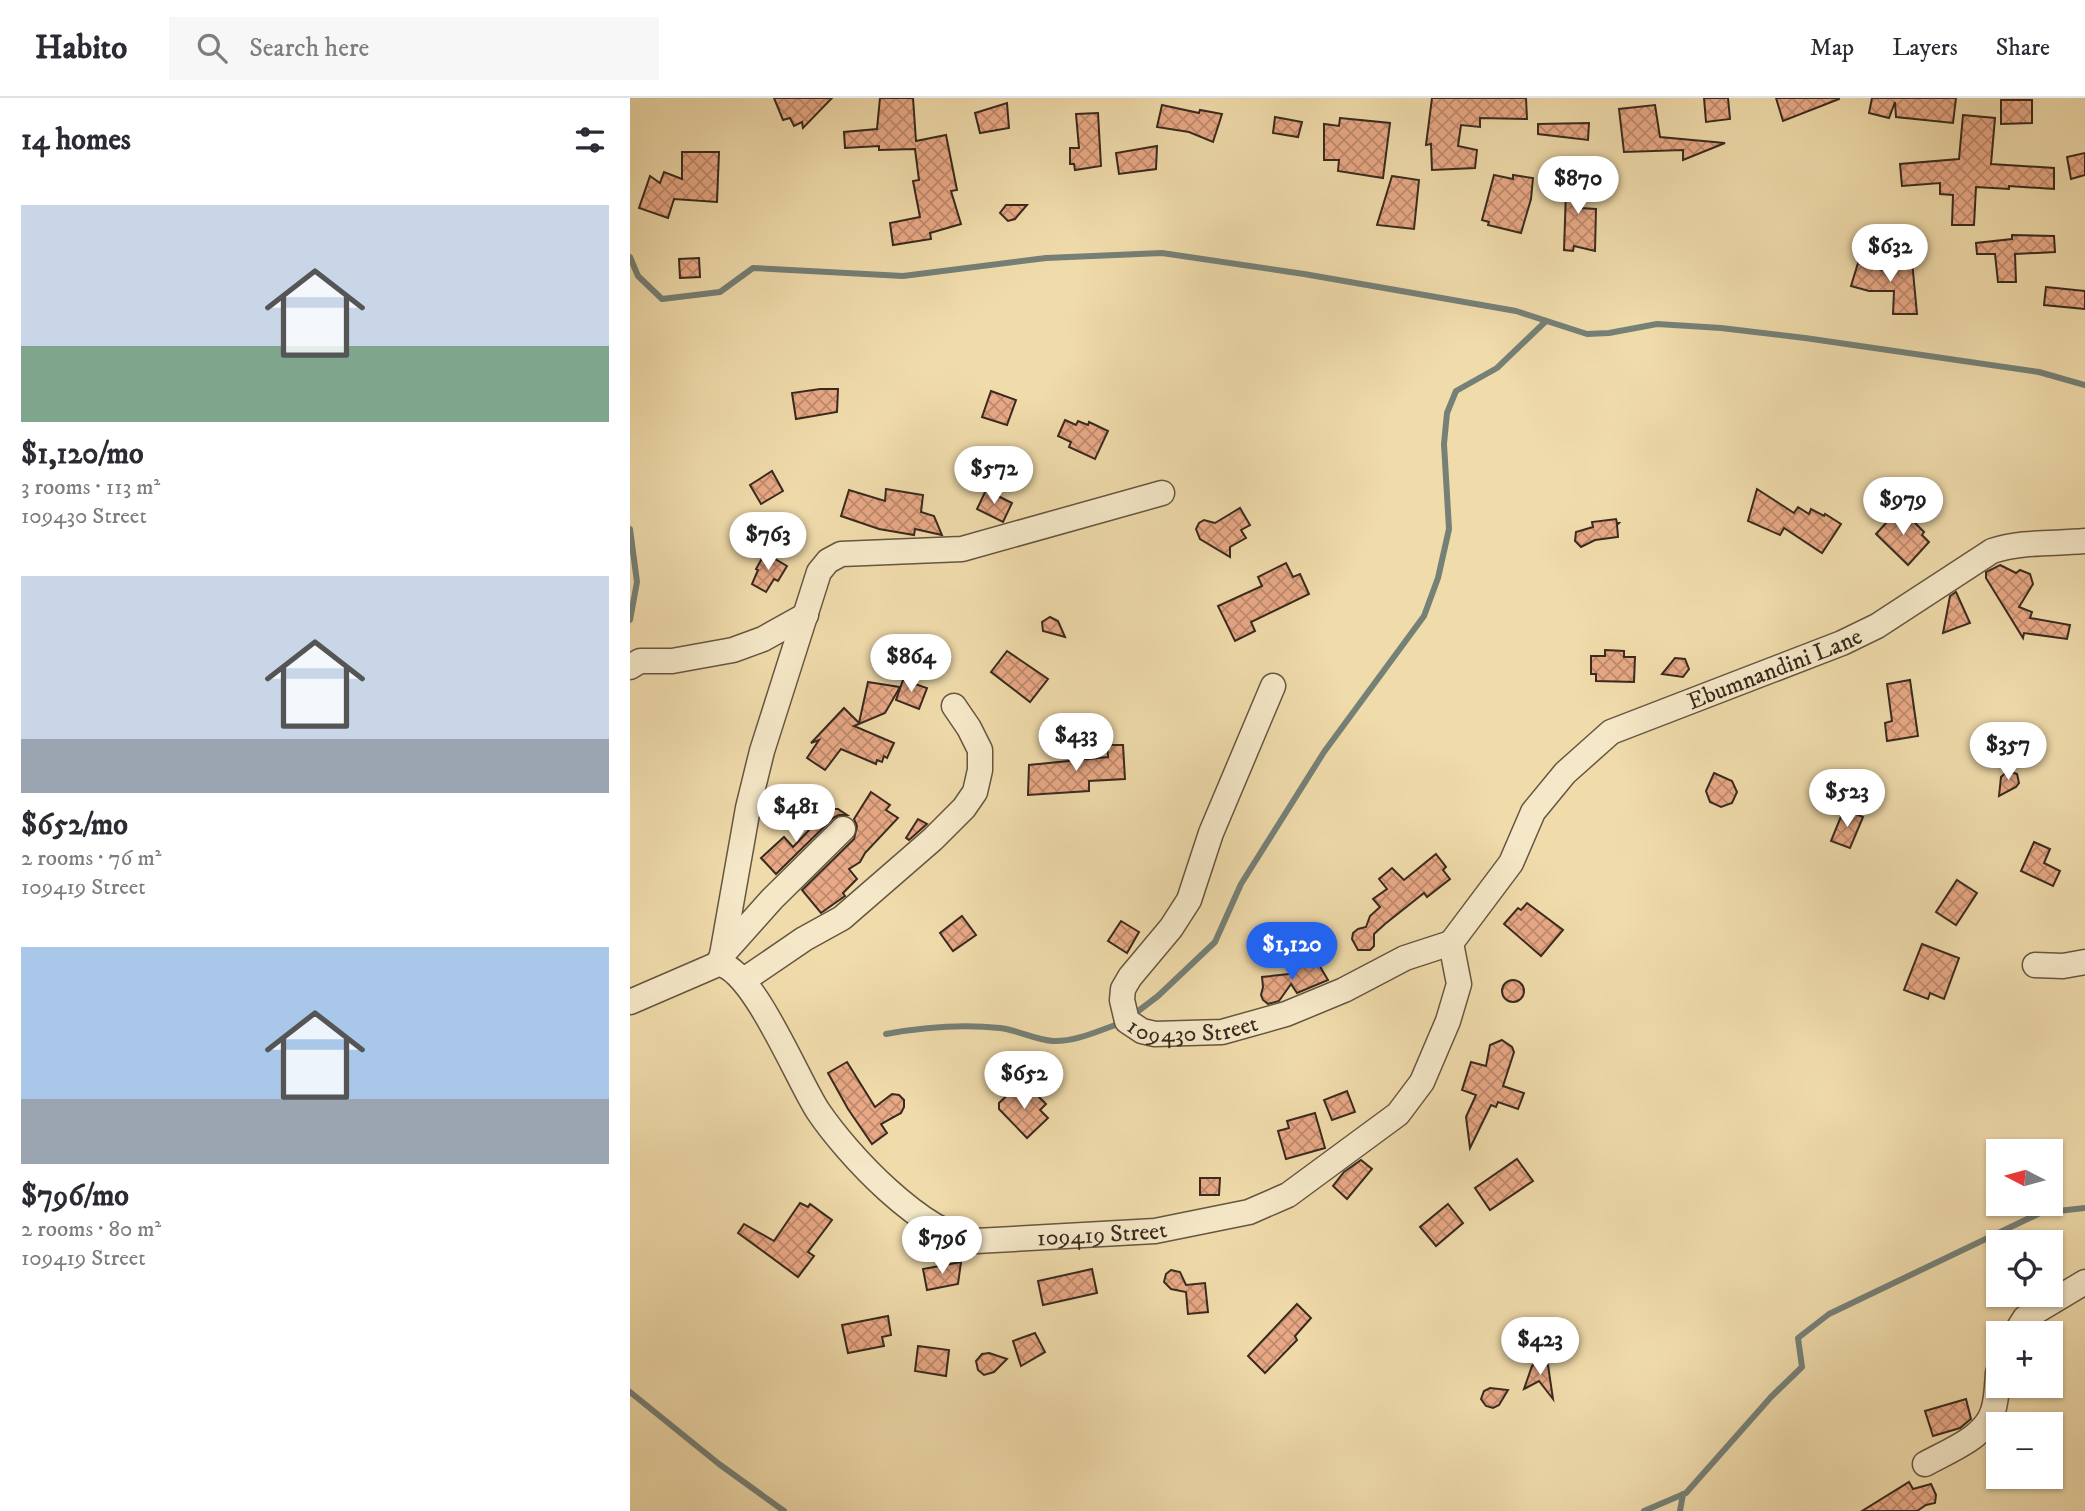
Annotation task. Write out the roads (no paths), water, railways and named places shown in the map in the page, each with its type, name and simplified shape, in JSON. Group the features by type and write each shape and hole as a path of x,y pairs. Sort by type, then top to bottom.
{"street":[{"path":"720,960 762,751 820,572 828,561 841,554 962,549 1162,493"},
{"name":"Ebumnandini Lane","path":"1451,943 1511,863 1533,812 1565,773 1611,732 1842,643 1877,626 1992,551 2024,543 2085,541"},
{"path":"630,667 640,661 672,661 733,650 763,639 806,615"},
{"name":"109430 Street","path":"1273,686 1211,833 1189,900 1171,928 1123,989 1122,1000 1127,1021 1142,1031 1156,1034 1222,1032 1286,1014 1344,990 1405,958 1451,943"},
{"path":"744,980 804,939 842,918 933,839 964,808 975,792 980,770 980,750 954,706"},
{"path":"630,1002 720,960 772,899 843,829"},
{"name":"109419 Street","path":"720,960 744,980 762,1006 818,1111 876,1179 921,1217 959,1237 983,1240 1155,1231 1249,1212 1288,1195 1398,1114 1422,1082 1448,1021 1458,984 1451,943"},
{"path":"2035,965 2063,966 2085,962"},
{"path":"2023,1321 2085,1282"},
{"path":"1926,1464 1980,1432 1994,1410 1995,1398"}],"waterway":[{"path":"630,257 638,276 662,299 720,292 753,268 903,276 1046,258 1162,253 1304,274 1516,311 1587,334 1609,333 1657,324 1721,328 2039,372 2085,385"},
{"path":"1133,1015 1158,996 1215,942 1241,884 1324,752 1424,616 1438,578 1449,529 1444,444 1447,413 1456,391 1497,368 1546,321"},
{"path":"630,529 637,582 630,620"},
{"path":"886,1034 972,1026 1000,1028 1046,1040 1062,1041 1121,1023"},
{"path":"1644,1511 1686,1493 1771,1397 1802,1367 1798,1338 1829,1314 2040,1213 2085,1208"},
{"path":"630,1392 719,1464 784,1511"},
{"path":"1680,1511 1683,1494"}]}
